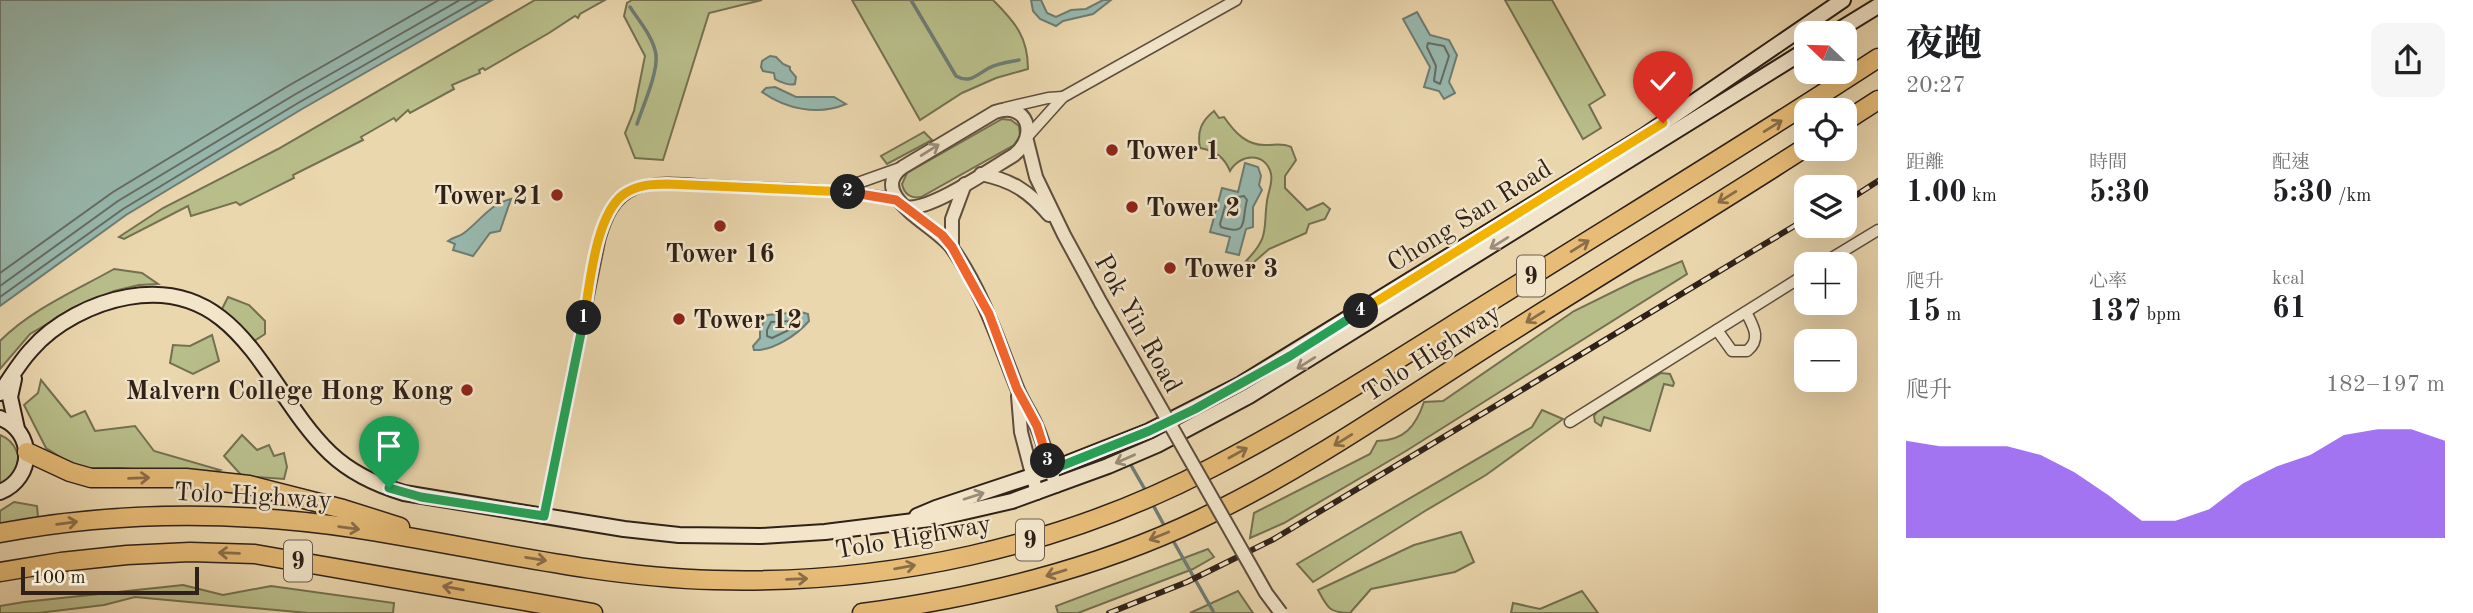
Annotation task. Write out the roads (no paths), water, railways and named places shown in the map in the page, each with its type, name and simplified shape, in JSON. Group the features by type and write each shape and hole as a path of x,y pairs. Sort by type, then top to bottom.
{"highway":[{"name":"Tolo Highway","path":"0,533 106,519 170,515 220,516 325,524 649,577 713,580 858,575 951,559 1042,537 1178,484 1269,436 1878,58"},
{"path":"1857,114 1878,100"},
{"name":"Tolo Highway","path":"862,613 959,598 1018,584 1121,552 1198,520 1326,450 1794,155"},
{"path":"27,452 70,472 96,479 186,478 258,486 353,512 445,544"},
{"name":"9","path":"0,572 127,555 211,552 255,554 593,613"}],"main road":[{"name":"Chong San Road","path":"910,520 936,508 1051,470 1149,431 1261,373 1663,123 1843,0"},
{"path":"1853,21 1878,6"},
{"name":"Chong San Road","path":"0,393 29,351 47,334 102,304 117,299 151,295 189,302 216,314 237,332 265,364 331,454 358,474 383,487 404,493 624,529 717,536 821,532 938,518 1012,501 1093,473 1157,444 1249,396 1299,368 1794,58"},
{"path":"16,371 10,397 17,429"},
{"path":"0,418 17,429 23,437 27,452 25,468 19,479 0,492"}],"street":[{"path":"544,516 600,239 611,209 623,195 637,187 667,184 837,191 915,208 931,204 1014,155 1063,97 1236,0"},
{"path":"1056,486 1037,426 1017,389 989,314 952,247 901,203 892,183 895,174 903,167 995,112 1048,98 1063,97"},
{"path":"995,112 1010,110 1019,114 1027,123 1028,138"},
{"name":"Pok Yin Road","path":"1028,138 1036,177 1063,235 1266,593 1281,613"},
{"path":"837,191 903,167"},
{"name":"Pok Yin Road","path":"981,174 1002,178 1023,189 1047,212 1063,235"},
{"path":"952,247 952,219 965,184"},
{"path":"1842,252 1878,230"},
{"path":"1570,422 1794,282"},
{"path":"1717,330 1732,351 1747,351 1754,344 1756,334 1746,312"},
{"path":"1017,389 1021,432 1037,493"}],"water":[{"path":"0,0 492,0 302,109 126,215 0,306"},
{"path":"1031,0 1041,0 1047,13 1056,17 1071,10 1086,9 1103,0 1111,0 1093,14 1063,21 1056,26 1040,19 1033,11"},
{"path":"1417,12 1430,35 1449,40 1457,55 1449,82 1455,93 1444,99 1439,91 1424,87 1430,67 1403,19"},
{"path":"770,56 790,67 796,77 795,84 779,81 775,79 774,73 763,71 762,61"},
{"path":"775,87 796,97 834,97 846,104 824,110 803,109 781,103 762,92 766,88"},
{"path":"1245,163 1258,167 1262,190 1253,207 1253,227 1246,229 1239,255 1226,252 1230,237 1210,232 1222,188 1238,192"},
{"path":"511,199 500,231 490,233 473,256 453,250 455,244 448,241 464,233 497,205"},
{"path":"801,312 808,314 809,321 798,332 777,345 754,350 753,346 760,338 760,329 767,315"}],"waterway":[{"path":"911,0 956,76 973,78 996,65 1019,60"},
{"path":"630,7 649,36 656,55 652,80 637,124"},
{"path":"1128,460 1147,493"},
{"path":"1152,503 1165,527"},
{"path":"1171,537 1213,611"}],"railway":[{"path":"1857,195 1878,181"},
{"path":"1109,613 1187,582 1274,539 1794,226"}],"place":[{"name":"Tower 1","path":"1112,150"},
{"name":"Tower 21","path":"557,195"},
{"name":"Tower 2","path":"1132,207"},
{"name":"Tower 16","path":"720,226"},
{"name":"Tower 3","path":"1170,268"},
{"name":"Tower 12","path":"679,319"},
{"name":"Malvern College Hong Kong","path":"467,390"}]}
